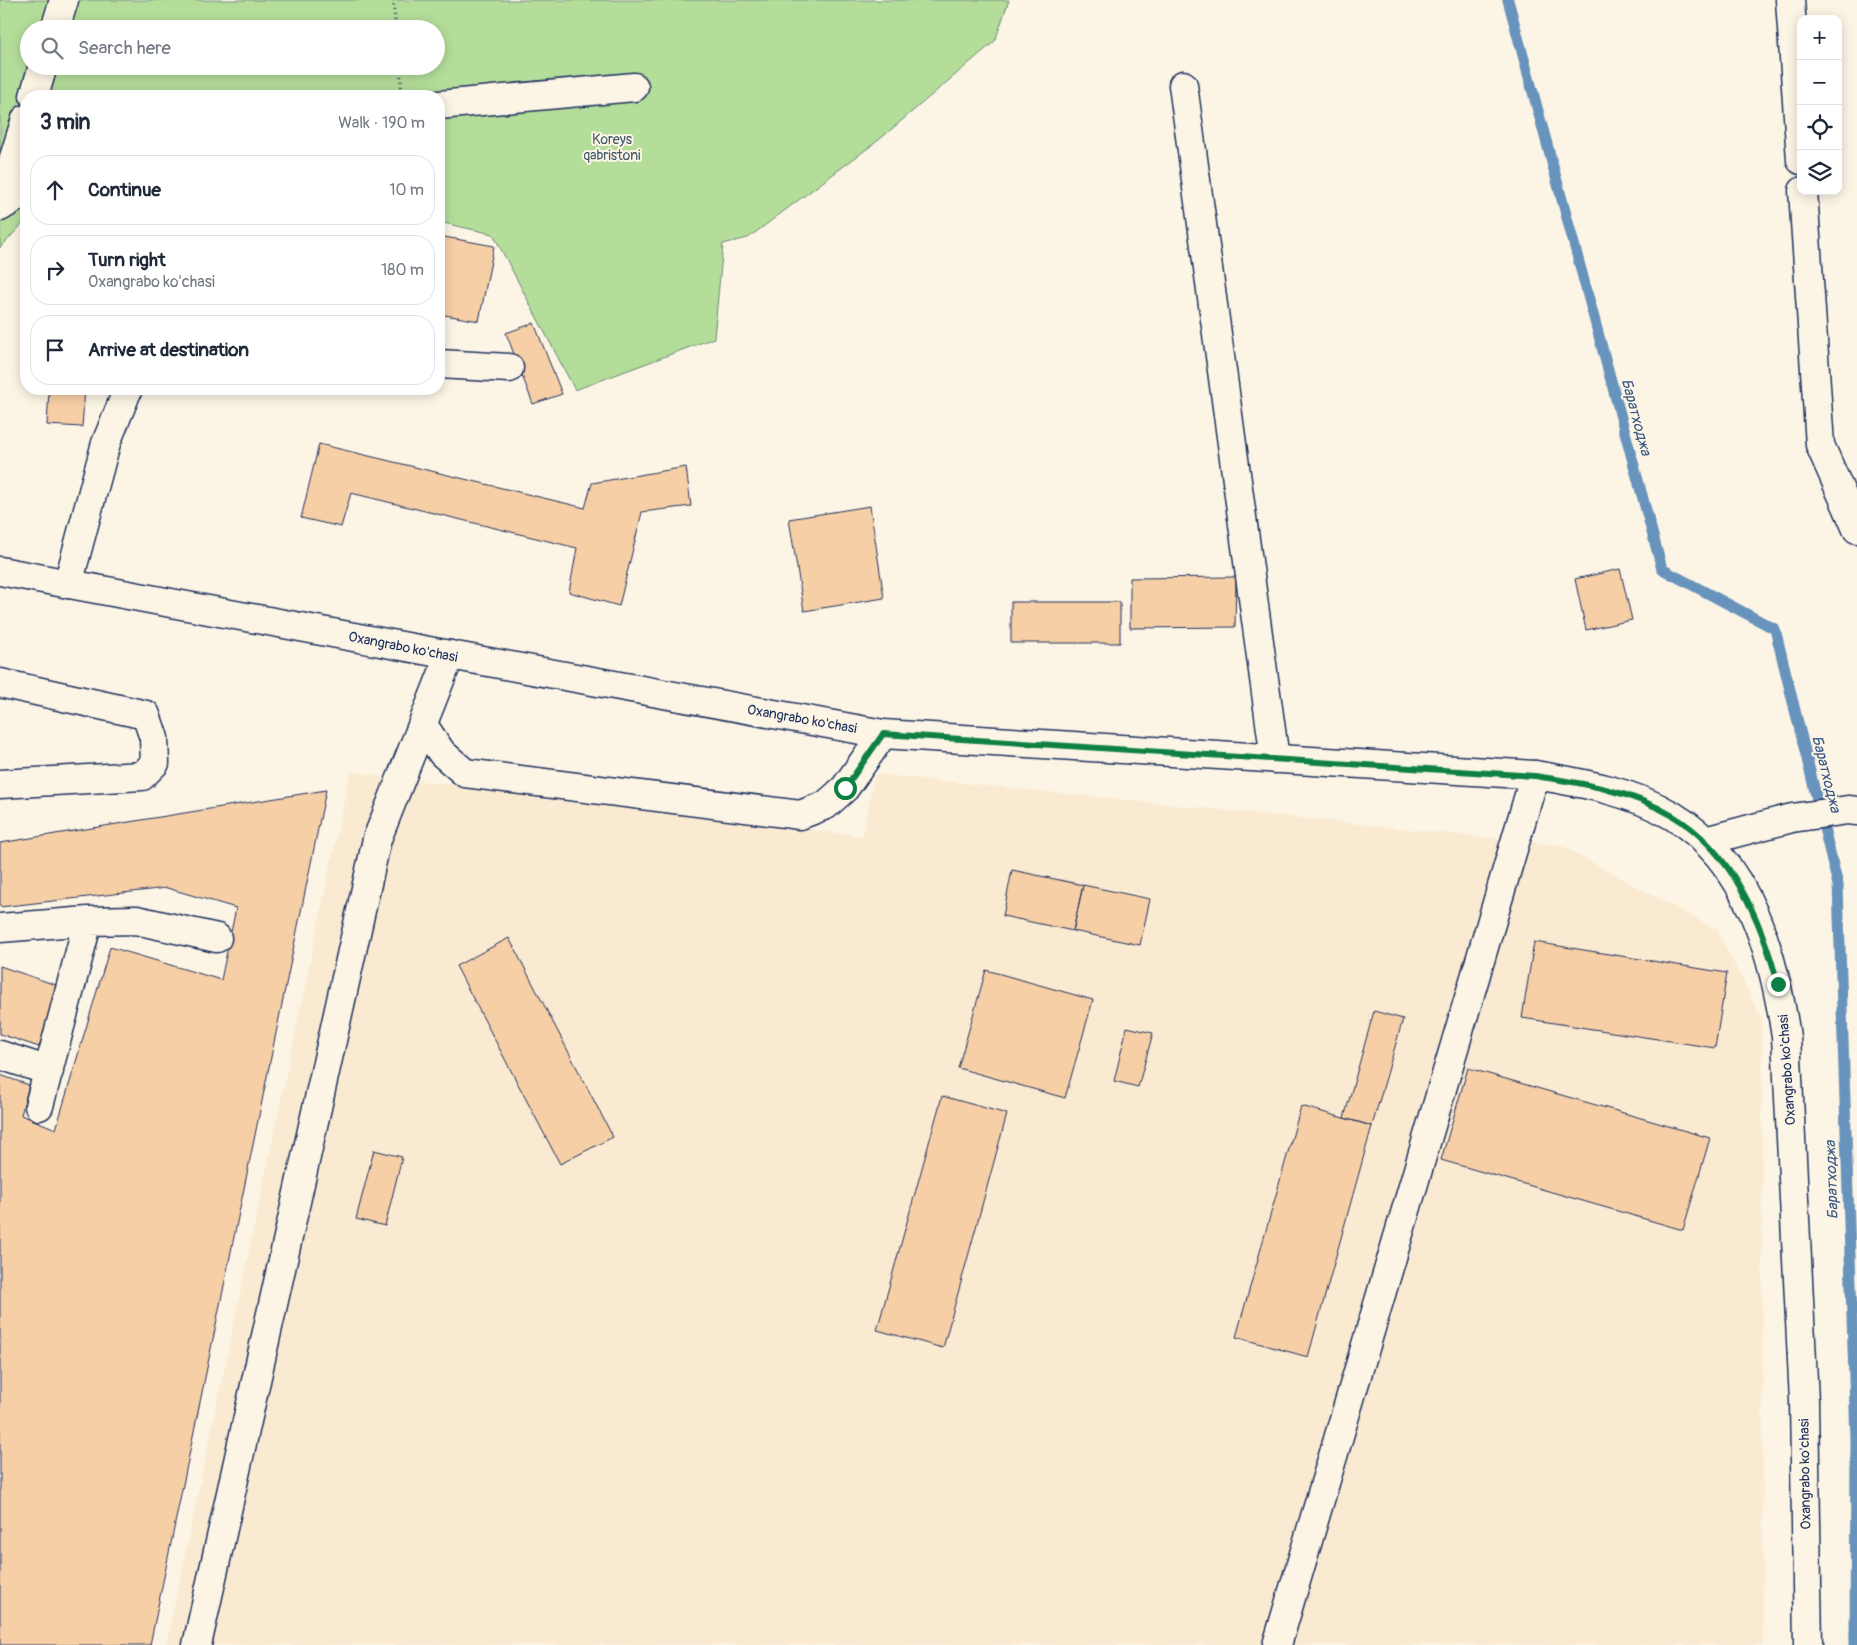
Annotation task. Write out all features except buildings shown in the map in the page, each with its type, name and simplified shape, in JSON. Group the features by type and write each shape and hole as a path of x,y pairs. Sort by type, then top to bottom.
{"main road":[{"path":"58,20 64,0"},
{"path":"1790,0 1800,150"},
{"path":"36,90 40,75"},
{"path":"1183,85 1275,759"},
{"path":"445,104 634,88"},
{"path":"0,202 20,139"},
{"path":"0,206 20,194"},
{"path":"1803,195 1820,446 1857,530"},
{"path":"445,364 509,368"},
{"path":"68,584 106,443 126,395"},
{"name":"Oxangrabo ko'chasi","path":"0,570 450,656 883,734 1535,776 1587,784 1634,798 1674,816 1705,842 1737,882 1761,929 1778,984 1786,1037 1804,1401 1808,1645"},
{"path":"196,1645 377,839 450,656"},
{"path":"0,682 146,714 154,738 155,763 142,776 0,784"},
{"path":"423,725 442,752 465,773 800,815 826,805 845,788 883,734"},
{"path":"1277,1645 1535,776"},
{"path":"1705,842 1792,818 1853,811"},
{"path":"0,928 88,920 136,920 217,938"},
{"path":"39,1106 88,920"},
{"path":"0,1056 49,1071"}],"path":[{"path":"393,0 395,20"},
{"path":"401,75 402,90"}],"shaded area":[{"path":"350,772 862,836 875,774 1560,845 1717,930 1762,1019 1763,1645 166,1645"}],"green space":[{"name":"Koreys qabristoni","path":"0,0 1009,0 995,41 880,139 748,238 723,244 714,338 575,390 493,234 445,223 445,90 20,90 20,226 0,248"}],"waterway":[{"name":"Баратходжа","path":"1508,0 1662,569 1775,629 1838,885 1856,1440 1855,1645"}],"route":[{"path":"845,788 883,734 1535,776 1587,784 1611,790 1654,806 1674,816 1705,842 1722,861 1750,905 1761,929 1778,984"}]}
